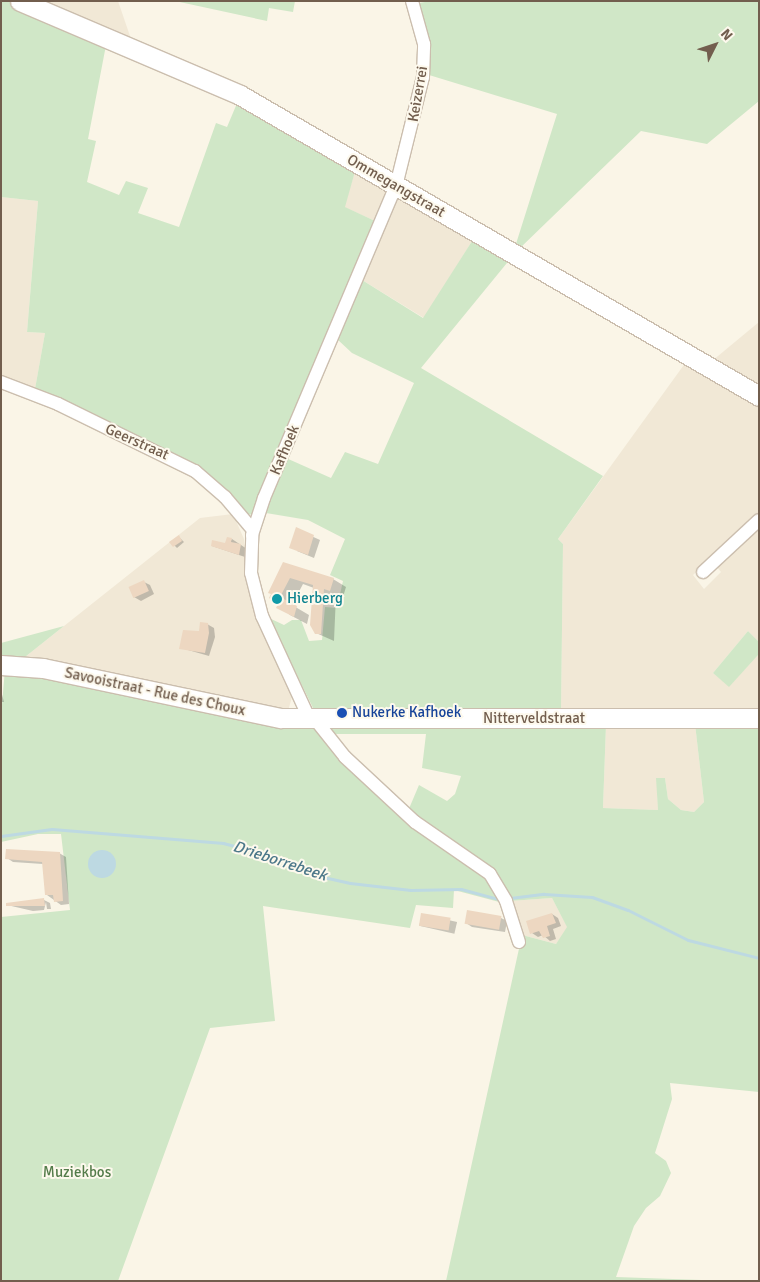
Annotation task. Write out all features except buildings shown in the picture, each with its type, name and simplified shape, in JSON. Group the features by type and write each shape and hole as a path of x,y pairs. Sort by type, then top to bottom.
{"main road":[{"name":"Ommegangstraat","path":"20,1 240,95 759,396"},
{"name":"Savooistraat - Rue des Choux","path":"1,665 43,668 251,714 312,718"},
{"name":"Nitterveldstraat","path":"312,718 759,718"}],"street":[{"name":"Keizerrei","path":"396,186 423,77 424,44 412,1"},
{"name":"Kafhoek","path":"312,718 262,616 251,573 253,530 396,186"},
{"name":"Geerstraat","path":"1,382 58,404 195,471 226,496 253,530"},
{"path":"704,572 759,520"},
{"path":"312,718 345,756 415,822 490,874 506,900 519,942"}],"shaded area":[{"path":"42,1 118,1 131,39"},
{"path":"356,168 387,187 375,221 344,207"},
{"path":"1,197 38,201 27,332 45,333 35,389 1,377"},
{"path":"405,198 474,238 424,318 362,280 394,205 399,199"},
{"path":"759,322 759,388 712,361"},
{"path":"686,362 759,402 759,514 693,575 704,589 721,572 716,566 759,526 759,642 748,631 713,673 729,686 759,654 759,713 561,712 563,544 558,539"},
{"path":"233,514 244,539 256,614 292,697 288,711 25,657 200,518"},
{"path":"695,724 704,802 694,812 681,810 668,799 665,778 657,778 658,810 603,808 606,725"},
{"path":"552,898 568,928 556,944 522,935 510,901"}],"green space":[{"path":"1,1 14,1 107,40 88,139 96,141 87,182 119,195 126,181 148,188 138,213 179,227 216,123 227,127 238,101 356,168 345,207 375,221 253,515 243,513 243,508 224,493 35,389 45,333 27,332 38,201 1,197"},
{"path":"175,1 295,1 293,12 269,8 267,21"},
{"path":"431,1 759,1 759,101 707,144 641,131 519,249 515,247 557,114 429,75 419,3"},
{"path":"474,238 511,258 421,368 603,476 558,539 563,544 561,712 315,712 269,618 284,625 292,620 301,620 309,641 322,640 325,607 337,608 343,581 330,575 345,539 308,520 266,513 286,458 331,478 345,452 378,464 414,383 352,353 337,339 362,280 423,318"},
{"path":"64,626 25,657 1,657 1,643"},
{"path":"748,631 759,642 759,654 729,687 713,673"},
{"name":"Muziekbos","path":"5,669 313,726 486,875 503,903 454,890 453,908 416,905 410,928 263,906 275,1021 210,1028 118,1281 1,1281 1,917 70,910 61,834 38,834 1,842 1,716"},
{"path":"695,724 759,725 759,1092 670,1083 672,1099 655,1153 666,1161 671,1173 660,1196 646,1208 634,1226 616,1277 730,1281 446,1281 522,935 556,944 567,927 552,898 510,901 501,882 408,811 419,785 447,801 455,794 461,776 422,768 426,734 329,734 322,725 606,725 603,808 658,810 656,778 665,778 668,799 681,810 694,812 704,802"}],"water":[{"path":"102,850 112,854 116,864 112,874 102,878 92,874 88,864 92,854"}],"waterway":[{"name":"Drieborrebeek","path":"1,836 52,829 223,843 273,856 310,874 350,883 411,890 461,889 499,899"},
{"name":"Drieborrebeek","path":"510,898 544,894 592,897 628,910 688,940 759,958"}],"place":[{"name":"Hierberg","path":"277,599"},
{"name":"Nukerke Kafhoek","path":"342,713"}]}
